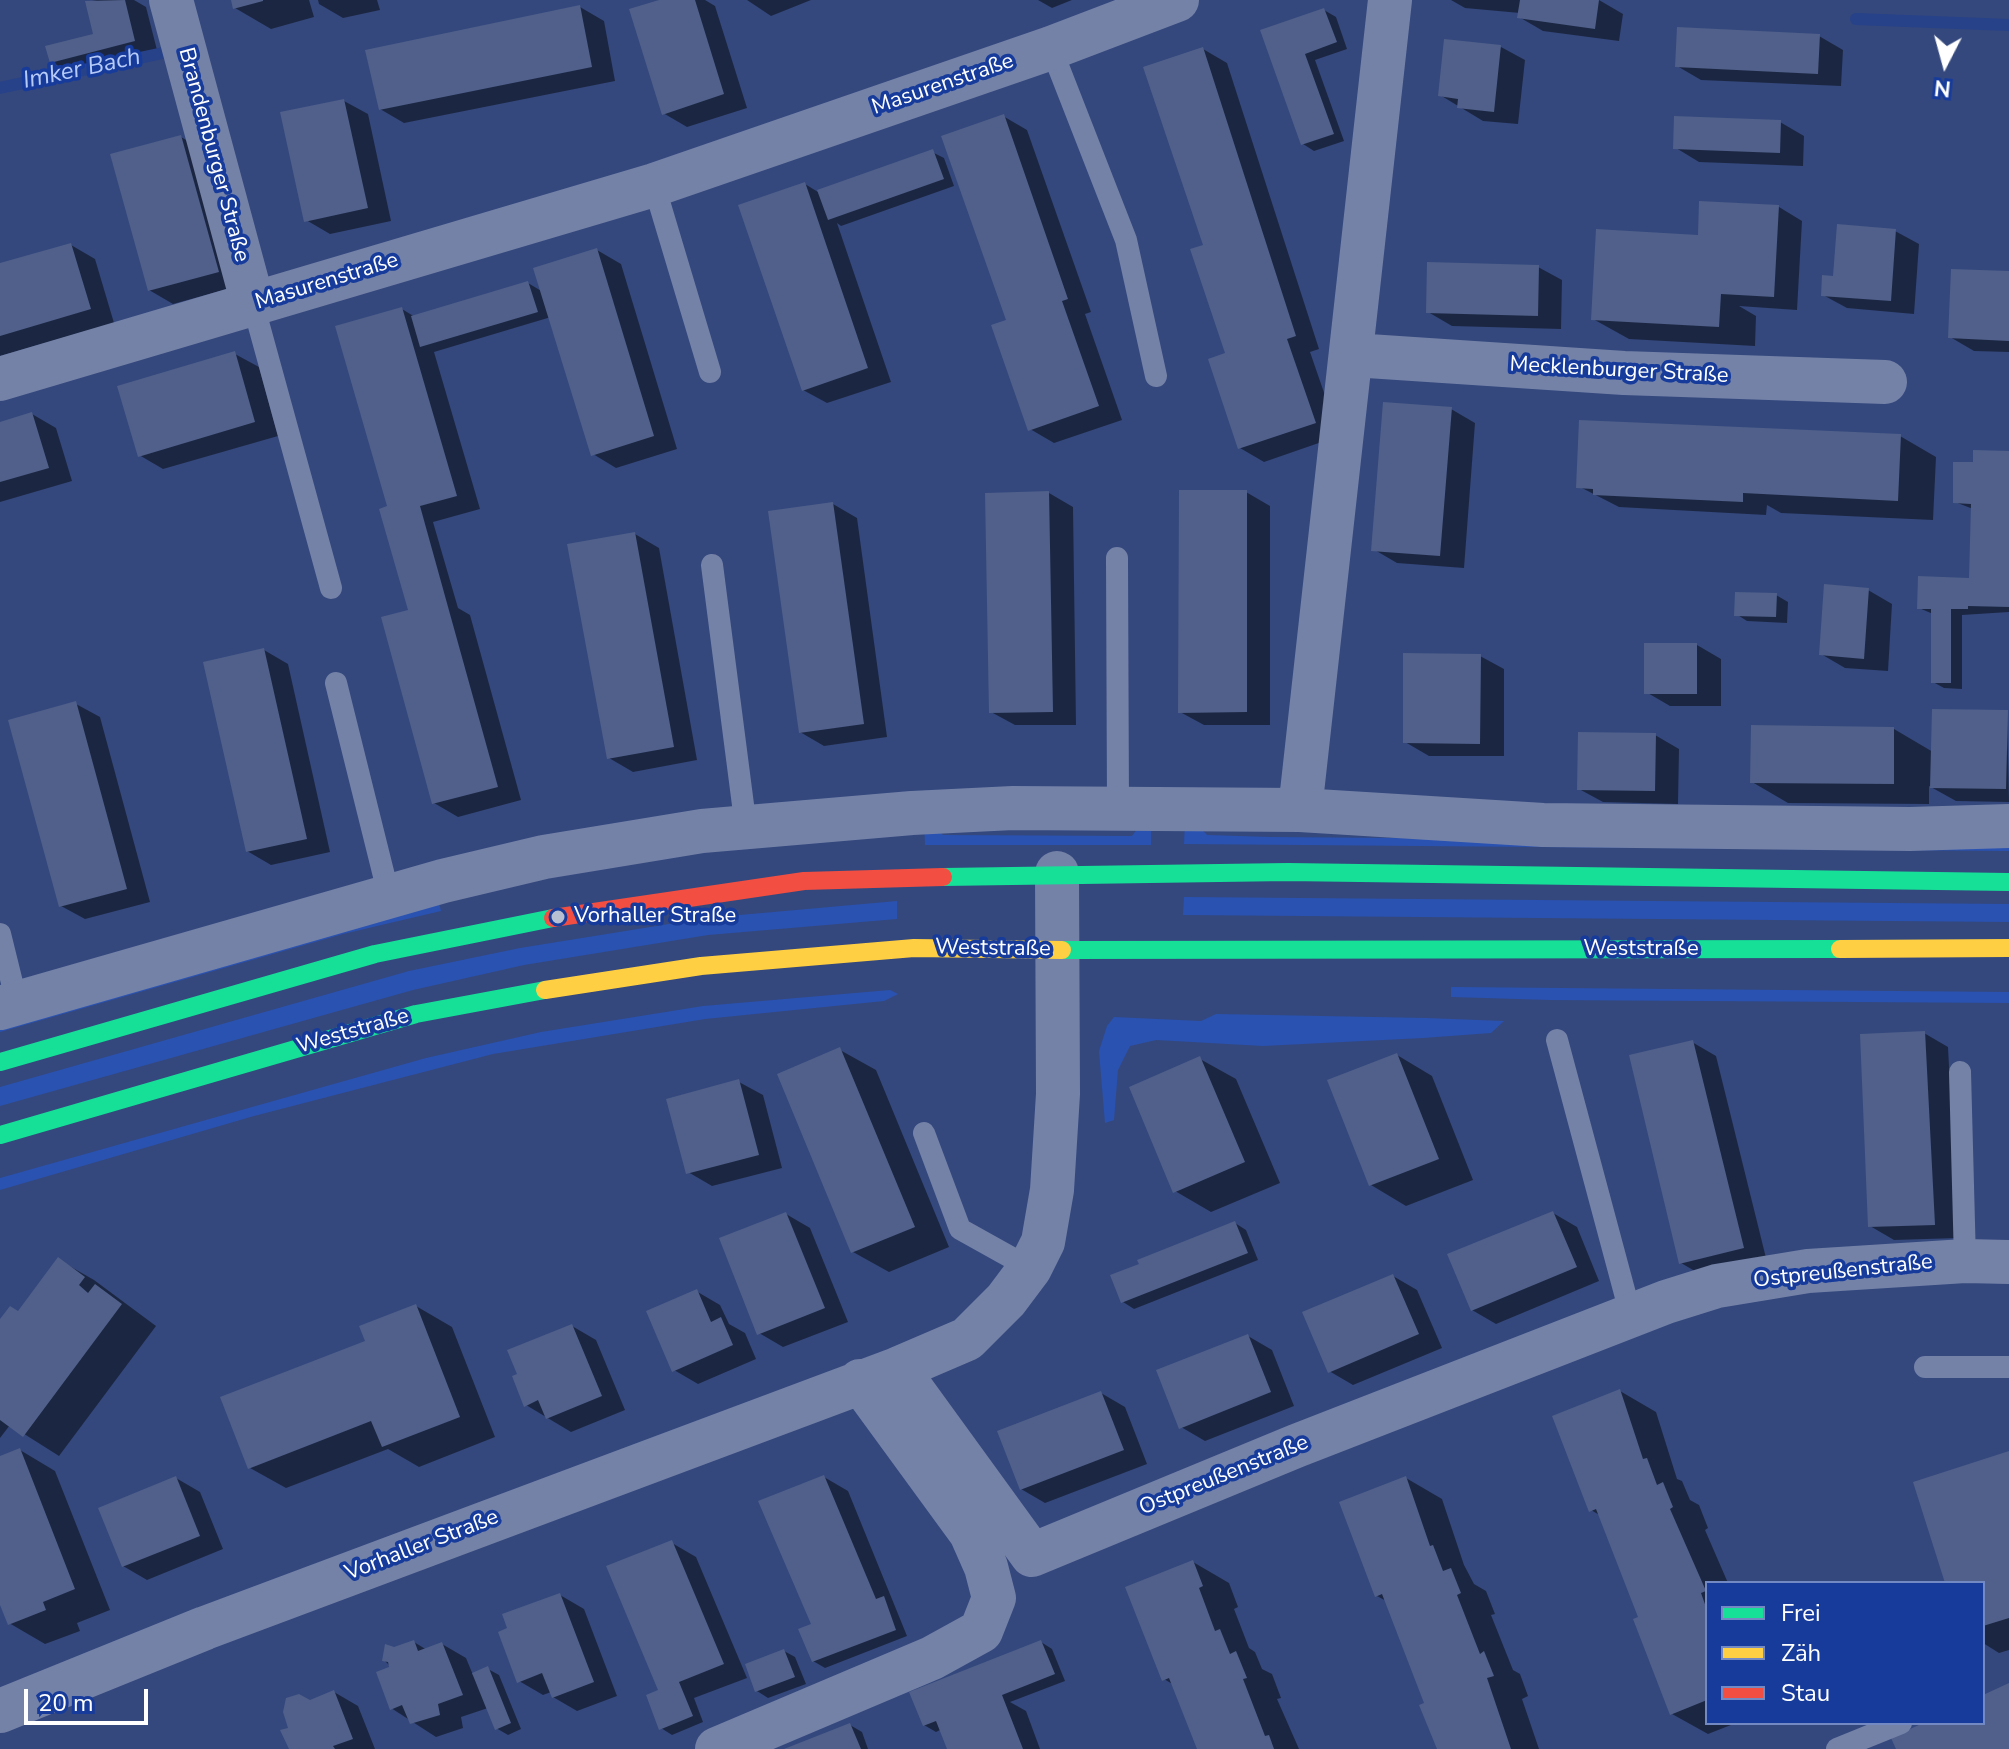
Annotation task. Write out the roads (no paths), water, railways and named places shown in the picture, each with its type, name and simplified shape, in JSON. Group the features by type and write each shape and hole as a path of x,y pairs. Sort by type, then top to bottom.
{"main road":[{"path":"0,1062 375,954 488,929 804,881 1057,873 1288,872 2009,882"},
{"name":"Weststraße","path":"0,1135 416,1014 603,979 701,966 914,948 1058,951 2009,948"}],"street":[{"name":"Brandenburger Straße","path":"171,0 253,304"},
{"name":"Masurenstraße","path":"0,379 654,185 1051,48 1177,0"},
{"path":"1300,810 1353,355 1390,0"},
{"name":"Mecklenburger Straße","path":"1353,355 1624,373 1885,382"},
{"path":"8,1005 389,896 544,857 746,828 926,812 1118,808 1300,810 1543,825 1910,829 2009,826"},
{"name":"Vorhaller Straße","path":"0,1711 220,1623 967,1339 1006,1300 1030,1268 1043,1242 1052,1190 1058,1094 1057,873"},
{"name":"Ostpreußenstraße","path":"878,1375 1032,1555 1296,1446 1631,1316 1717,1286 1808,1271 1965,1261 2009,1262"},
{"path":"717,1749 932,1658 981,1631 994,1598 986,1567 971,1533 878,1375"}],"lane":[{"path":"1051,48 1126,240 1156,376"},
{"path":"654,185 710,372"},
{"name":"Brandenburger Straße","path":"253,304 331,588"},
{"path":"1117,558 1118,808"},
{"path":"712,565 746,828"},
{"path":"336,683 389,896"},
{"path":"0,934 8,1005"},
{"path":"1557,1040 1631,1316"},
{"name":"Ostpreußenstraße","path":"1960,1072 1965,1261"},
{"path":"924,1133 960,1229 1030,1268"},
{"path":"1925,1367 2009,1367"},
{"path":"1837,1749 1896,1725"}],"waterway":[{"name":"Imker Bach","path":"1856,19 2009,25"},
{"name":"Imker Bach","path":"0,88 163,53"}],"place":[{"name":"Vorhaller Straße","path":"558,917"}]}
